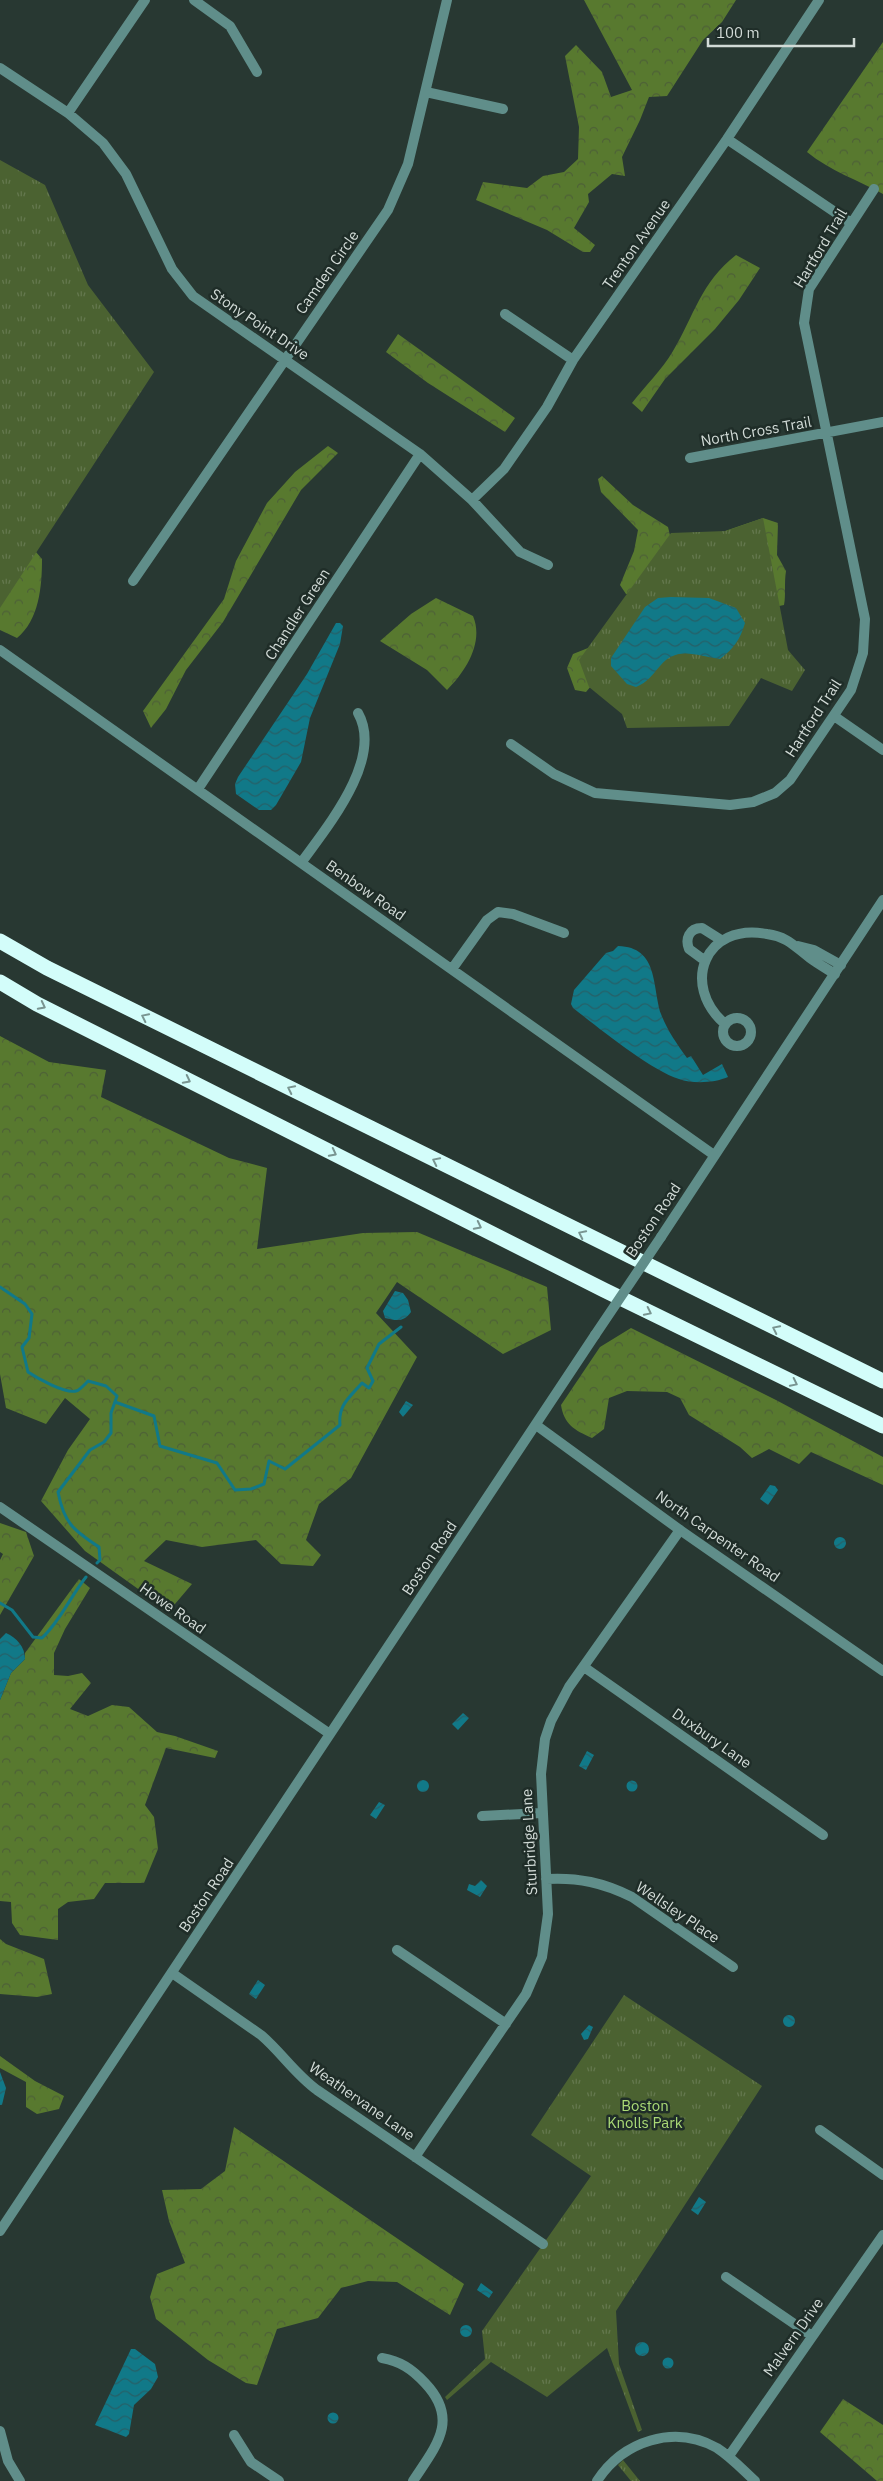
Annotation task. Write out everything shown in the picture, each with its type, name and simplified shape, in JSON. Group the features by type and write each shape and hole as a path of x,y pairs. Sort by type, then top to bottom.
{"highway":[{"path":"0,941 64,977 883,1381"},
{"path":"0,982 37,1004 596,1286 883,1426"}],"street":[{"path":"68,113 145,0"},
{"path":"194,0 230,26 257,72"},
{"name":"Camden Circle","path":"133,581 388,210 408,164 448,0"},
{"name":"Trenton Avenue","path":"472,500 504,469 547,407 573,360 727,139 819,0"},
{"name":"Stony Point Drive","path":"0,68 68,113 103,143 126,174 172,269 193,296 216,314 286,359 420,454 472,500 520,552 548,565"},
{"path":"426,92 502,108"},
{"path":"727,139 851,223"},
{"name":"Hartford Trail","path":"511,744 554,774 595,793 730,805 753,802 775,793 790,780 834,716 851,690 858,672 863,653 865,620 804,323 806,300 813,282 874,189"},
{"path":"505,314 573,360"},
{"name":"North Cross Trail","path":"690,458 883,422"},
{"name":"Chandler Green","path":"198,790 420,454"},
{"name":"Benbow Road","path":"0,650 714,1155"},
{"path":"301,863 348,796 354,782 365,738 364,724 358,713"},
{"path":"834,716 883,750"},
{"name":"Boston Road","path":"0,2231 881,906"},
{"path":"452,969 487,920 498,912 513,914 564,933"},
{"path":"704,960 689,949 687,941 690,933 694,929 702,928 721,940"},
{"path":"725,1024 712,1013 703,986 704,960 721,940 738,933 766,933 798,946 814,950 842,965"},
{"path":"798,946 811,959 835,974"},
{"name":"North Carpenter Road","path":"536,1424 680,1530 883,1671"},
{"name":"Howe Road","path":"0,1507 330,1734"},
{"name":"Sturbridge Lane","path":"416,2157 526,1994 542,1957 547,1920 540,1774 545,1739 559,1703 680,1530"},
{"name":"Duxbury Lane","path":"584,1667 823,1835"},
{"path":"482,1816 542,1813"},
{"name":"Wellsley Place","path":"546,1879 583,1880 617,1889 632,1897 733,1967"},
{"path":"397,1950 506,2024"},
{"name":"Weathervane Lane","path":"172,1973 261,2035 306,2082 543,2244"},
{"path":"820,2130 883,2175"},
{"name":"Malvern Drive","path":"728,2456 883,2235"},
{"path":"726,2277 812,2336"},
{"path":"382,2358 404,2365 417,2374 437,2398 442,2414 441,2433 437,2443 413,2481"},
{"path":"0,2431 8,2460 20,2481"},
{"path":"234,2435 251,2462 279,2481"},
{"path":"597,2481 605,2470 623,2453 642,2443 662,2438 691,2439 717,2448 755,2481"}],"green space":[{"path":"584,0 736,0 722,22 703,40 667,96 649,97 622,157 625,176 612,174 588,194 589,202 574,228 595,245 590,252 583,252 547,230 476,200 483,182 527,188 543,176 564,172 578,159 579,127 565,56 576,45 602,72 611,97 632,90"},
{"path":"883,42 883,194 835,170 807,152"},
{"path":"0,160 45,185 88,285 154,372 0,608"},
{"path":"736,255 760,268 739,300 715,329 665,379 642,412 632,403 669,358 699,300 714,276"},
{"path":"398,334 515,418 505,432 428,383 386,352"},
{"path":"328,446 338,453 301,490 223,622 186,670 166,709 151,728 143,711 224,599 236,561 267,503 295,472"},
{"path":"602,476 633,505 668,527 674,552 635,593 626,594 620,585 634,551 638,530 601,492 598,479"},
{"path":"0,510 42,559 40,592 35,612 24,631 17,638 0,630"},
{"path":"763,518 778,523 777,555 786,571 784,605 779,606 725,531"},
{"path":"763,518 788,650 805,670 792,691 761,678 729,726 627,728 622,714 589,687 579,660 671,533 726,531"},
{"path":"436,598 473,616 476,626 475,646 471,656 461,674 447,690 427,670 380,641 411,614"},
{"path":"608,640 596,680 586,692 575,690 567,668 573,654"},
{"path":"0,1036 49,1062 106,1070 101,1097 229,1158 267,1168 257,1249 363,1233 417,1232 547,1287 551,1330 503,1354 397,1282 376,1313 417,1357 351,1478 319,1504 306,1540 321,1555 313,1566 281,1564 256,1540 202,1547 166,1540 144,1561 192,1584 169,1611 85,1551 41,1501 68,1450 90,1419 65,1398 46,1424 6,1408 0,1374"},
{"path":"631,1328 776,1400 883,1457 883,1485 811,1452 799,1464 769,1449 752,1458 740,1447 689,1415 680,1398 667,1392 627,1391 609,1398 604,1429 592,1438 580,1432 567,1422 561,1405 600,1347"},
{"path":"0,1523 26,1532 34,1556 0,1615 0,1560 3,1554 0,1552"},
{"path":"79,1579 90,1588 65,1629 54,1653 54,1675 68,1676 82,1673 91,1683 70,1709 88,1716 112,1705 129,1707 157,1732 175,1736 218,1751 215,1758 166,1748 145,1805 154,1817 158,1849 144,1883 105,1883 94,1899 68,1902 58,1909 58,1940 20,1935 12,1923 11,1902 0,1901 0,1700 11,1673 25,1659 25,1653"},
{"path":"0,1939 6,1944 44,1959 52,1994 37,1997 0,1994"},
{"name":"Boston Knolls Park","path":"624,1995 762,2086 616,2311 619,2364 642,2430 638,2432 607,2348 547,2397 491,2362 447,2400 445,2397 485,2359 482,2331 591,2176 531,2135"},
{"path":"0,2056 35,2081 64,2096 59,2109 37,2114 26,2107 26,2082 0,2068"},
{"path":"234,2127 464,2284 450,2315 397,2282 368,2281 341,2288 318,2318 277,2329 257,2385 246,2383 208,2360 156,2319 150,2297 157,2274 185,2263 169,2221 162,2190 201,2189 225,2171"},
{"path":"843,2399 883,2425 883,2481 877,2481 820,2432"},
{"path":"623,2460 640,2481 631,2481 618,2465"}],"water":[{"path":"658,598 709,598 736,608 745,623 739,639 720,659 695,654 680,654 667,660 644,683 636,687 627,684 611,666 611,658 645,607"},
{"path":"336,623 340,623 343,626 340,644 310,718 301,762 276,805 271,810 259,810 236,794 235,784 307,674"},
{"path":"618,946 631,948 641,953 647,961 652,970 661,1014 669,1031 687,1058 691,1056 703,1075 722,1064 728,1077 710,1082 697,1082 685,1081 667,1074 625,1048 573,1008 571,1004 574,990 606,953 613,951"},
{"path":"395,1291 403,1293 408,1300 411,1312 406,1318 400,1320 385,1318 383,1311"},
{"path":"406,1401 413,1405 403,1417 399,1412"},
{"path":"770,1485 775,1486 778,1490 768,1505 760,1499"},
{"path":"838,1537 842,1537 846,1543 842,1549 838,1549 834,1545 834,1541"},
{"path":"6,1633 20,1643 25,1659 11,1673 0,1700 0,1639"},
{"path":"463,1713 469,1718 458,1730 452,1724"},
{"path":"587,1751 594,1755 586,1770 579,1766"},
{"path":"421,1780 425,1780 429,1786 425,1792 421,1792 417,1788 417,1784"},
{"path":"632,1780 638,1786 632,1792 626,1786"},
{"path":"379,1802 385,1805 376,1819 370,1815"},
{"path":"481,1880 487,1886 480,1897 467,1890 469,1884 475,1886"},
{"path":"258,1980 265,1985 256,1999 249,1994"},
{"path":"787,2015 791,2015 795,2021 791,2027 787,2027 783,2023 783,2019"},
{"path":"589,2025 593,2027 588,2039 584,2040 581,2034"},
{"path":"0,2072 6,2088 2,2105 0,2105"},
{"path":"699,2197 706,2202 698,2215 691,2210"},
{"path":"481,2283 493,2292 489,2298 477,2290"},
{"path":"464,2325 468,2325 472,2331 468,2337 464,2337 460,2333 460,2329"},
{"path":"642,2342 647,2344 649,2349 647,2354 642,2356 637,2354 635,2349 637,2344"},
{"path":"131,2349 135,2349 155,2364 158,2377 151,2389 134,2405 129,2434 126,2437 95,2425"},
{"path":"668,2357 674,2363 668,2369 662,2363"},
{"path":"333,2412 339,2418 333,2424 327,2418"}],"waterway":[{"path":"0,1287 25,1304 32,1314 29,1338 22,1347 28,1372 51,1385 65,1390 76,1391 88,1381 106,1386 117,1396 111,1413 111,1433 104,1442 90,1450 58,1492 63,1511 71,1525 82,1536 99,1547 100,1560 97,1563"},
{"path":"115,1402 154,1416 160,1446 217,1463 235,1490 251,1489 264,1484 269,1461 285,1469 340,1425 341,1412 345,1402 362,1383 369,1388 373,1381 367,1368 379,1344 401,1327"},
{"path":"0,1603 12,1610 33,1637 42,1638 55,1624 86,1577"}]}
